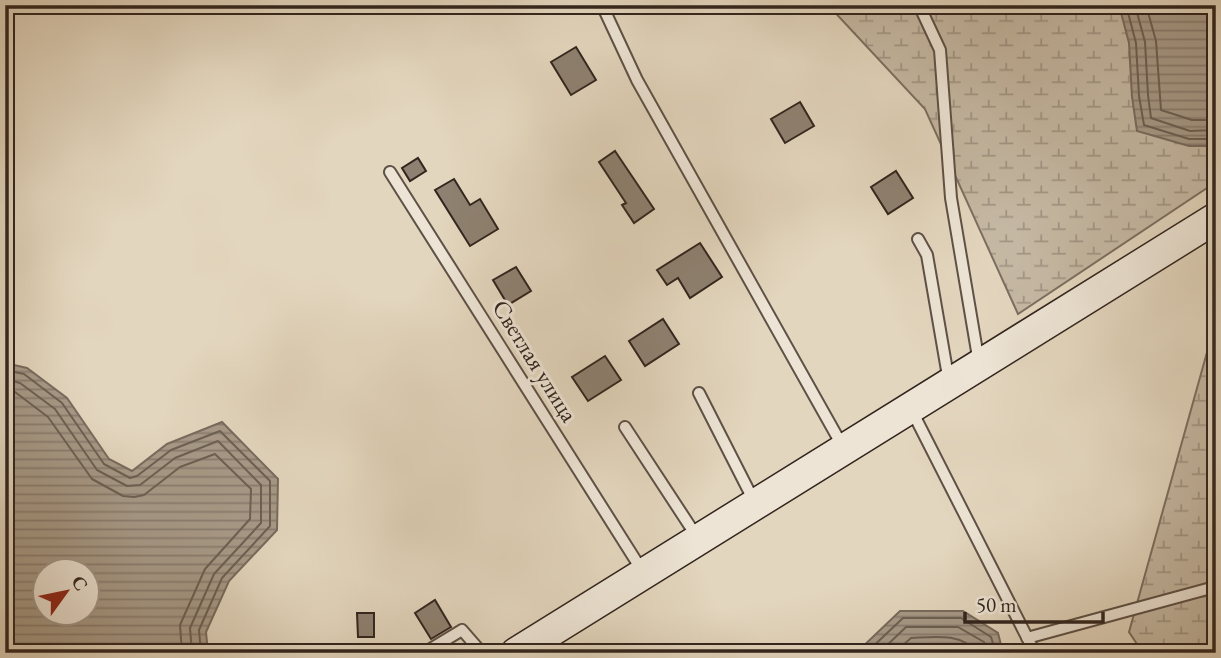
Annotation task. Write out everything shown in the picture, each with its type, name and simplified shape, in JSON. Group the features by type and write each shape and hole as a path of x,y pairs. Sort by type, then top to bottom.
{"main road":[{"path":"516,653 1216,218"}],"lane":[{"path":"603,5 637,80 845,450"},
{"path":"919,5 940,50 951,198 979,366"},
{"name":"Светлая улица","path":"390,172 643,573"},
{"path":"918,239 927,255 950,384"},
{"path":"699,393 755,505"},
{"path":"911,408 1035,653"},
{"path":"625,427 699,539"},
{"path":"1027,638 1211,588"},
{"path":"424,653 462,631 482,653"}],"green space":[{"path":"828,5 1216,5 1216,182 1018,314 925,109"},
{"path":"1216,320 1216,653 1143,653 1129,632"}],"water":[{"path":"1119,5 1216,5 1216,146 1189,146 1137,131 1129,43"},
{"path":"5,363 27,368 67,398 109,459 132,471 167,444 222,422 278,479 277,530 229,581 206,632 208,653 5,653"},
{"path":"900,611 963,611 998,633 1003,653 856,653"}],"building":[{"path":"576,47 596,80 571,95 551,62"},
{"path":"800,102 814,126 785,143 771,119"},
{"path":"615,151 654,209 634,223 622,205 626,203 599,162"},
{"path":"418,158 426,171 410,181 402,168"},
{"path":"896,171 913,198 888,214 871,187"},
{"path":"454,179 470,205 480,199 498,229 470,246 435,190"},
{"path":"700,243 722,277 690,298 678,278 667,285 657,270"},
{"path":"516,267 531,291 508,305 493,280"},
{"path":"663,319 679,344 645,366 629,341"},
{"path":"605,356 621,380 588,401 572,377"},
{"path":"435,600 451,627 431,639 415,613"},
{"path":"357,613 374,613 374,637 358,637"}]}
